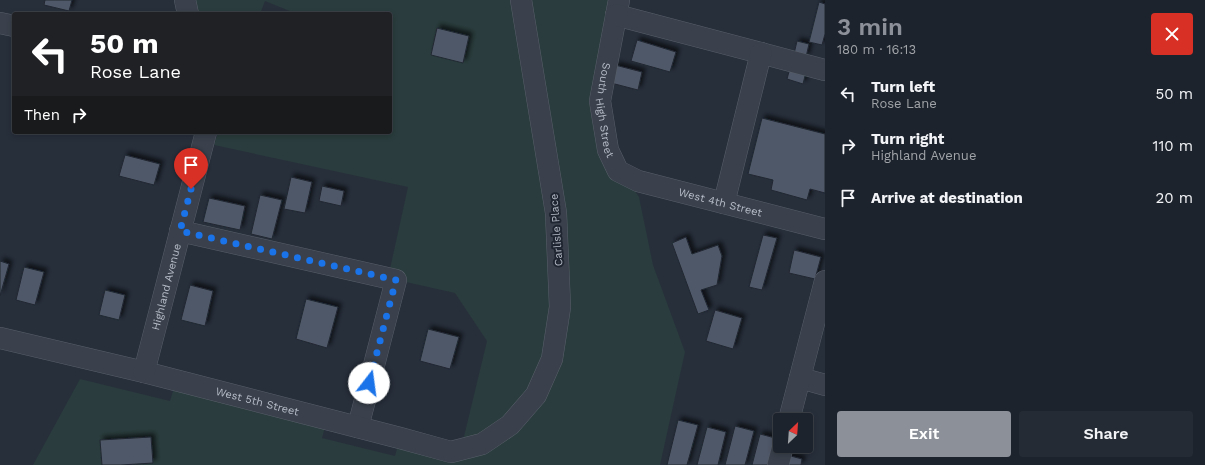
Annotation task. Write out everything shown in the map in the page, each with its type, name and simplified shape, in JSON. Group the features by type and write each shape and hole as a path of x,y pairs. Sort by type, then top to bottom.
{"street":[{"path":"185,0 188,12"},
{"name":"Carlisle Place","path":"510,425 536,395 552,359 560,307 556,213 522,0"},
{"path":"617,8 761,53 825,70"},
{"name":"South High Street","path":"617,8 600,101 608,150 618,171"},
{"path":"0,23 12,26"},
{"path":"724,203 761,53"},
{"name":"Highland Avenue","path":"144,372 205,134"},
{"name":"West 4th Street","path":"618,171 638,181 825,229"},
{"path":"180,231 396,280 358,428"},
{"path":"791,413 825,282"},
{"name":"West 5th Street","path":"0,338 144,372 451,452 482,444 510,425"},
{"path":"800,378 825,385"},
{"path":"778,465 781,453"}],"shaded area":[{"path":"185,0 619,0 600,101 612,158 639,197 653,265 685,352 660,465 33,465 80,379 170,401 176,381 327,420 322,438 395,456 400,438 461,449 487,341 455,293 388,278 408,187 214,145 217,134 392,134 392,12 292,12 265,1 261,12 188,12"}],"building":[{"path":"45,0 72,0 69,11 44,5"},
{"path":"819,2 825,4 825,34 822,45 809,42"},
{"path":"437,28 469,36 463,63 431,55"},
{"path":"637,40 676,52 670,72 631,61"},
{"path":"797,41 809,44 806,57 794,54"},
{"path":"615,65 642,72 638,90 611,83"},
{"path":"790,68 806,72 803,84 787,79"},
{"path":"762,118 825,134 825,193 810,189 807,200 771,190 773,180 748,174"},
{"path":"125,155 160,164 154,185 119,176"},
{"path":"291,177 312,182 305,213 284,209"},
{"path":"322,186 344,191 341,206 319,201"},
{"path":"260,195 282,200 272,239 251,234"},
{"path":"209,198 245,206 240,230 203,222"},
{"path":"763,235 777,238 762,290 749,287"},
{"path":"686,237 692,254 718,245 722,256 717,285 701,290 709,310 698,314 672,243"},
{"path":"794,250 821,257 815,279 789,273"},
{"path":"0,261 9,264 0,296"},
{"path":"24,267 44,272 35,305 16,300"},
{"path":"190,285 213,291 205,326 181,320"},
{"path":"105,290 125,295 119,320 99,315"},
{"path":"306,299 338,307 327,348 296,339"},
{"path":"715,310 742,318 733,349 706,341"},
{"path":"428,329 459,337 450,369 420,361"},
{"path":"678,420 698,425 687,465 667,465"},
{"path":"735,426 754,431 745,465 725,465"},
{"path":"707,427 726,432 718,465 697,465"},
{"path":"760,434 773,437 773,453 775,453 772,465 752,465"},
{"path":"151,437 153,463 102,465 100,440"},
{"path":"787,455 802,459 801,465 784,465"}],"route":[{"path":"191,189 180,231 396,280 369,383"}]}
